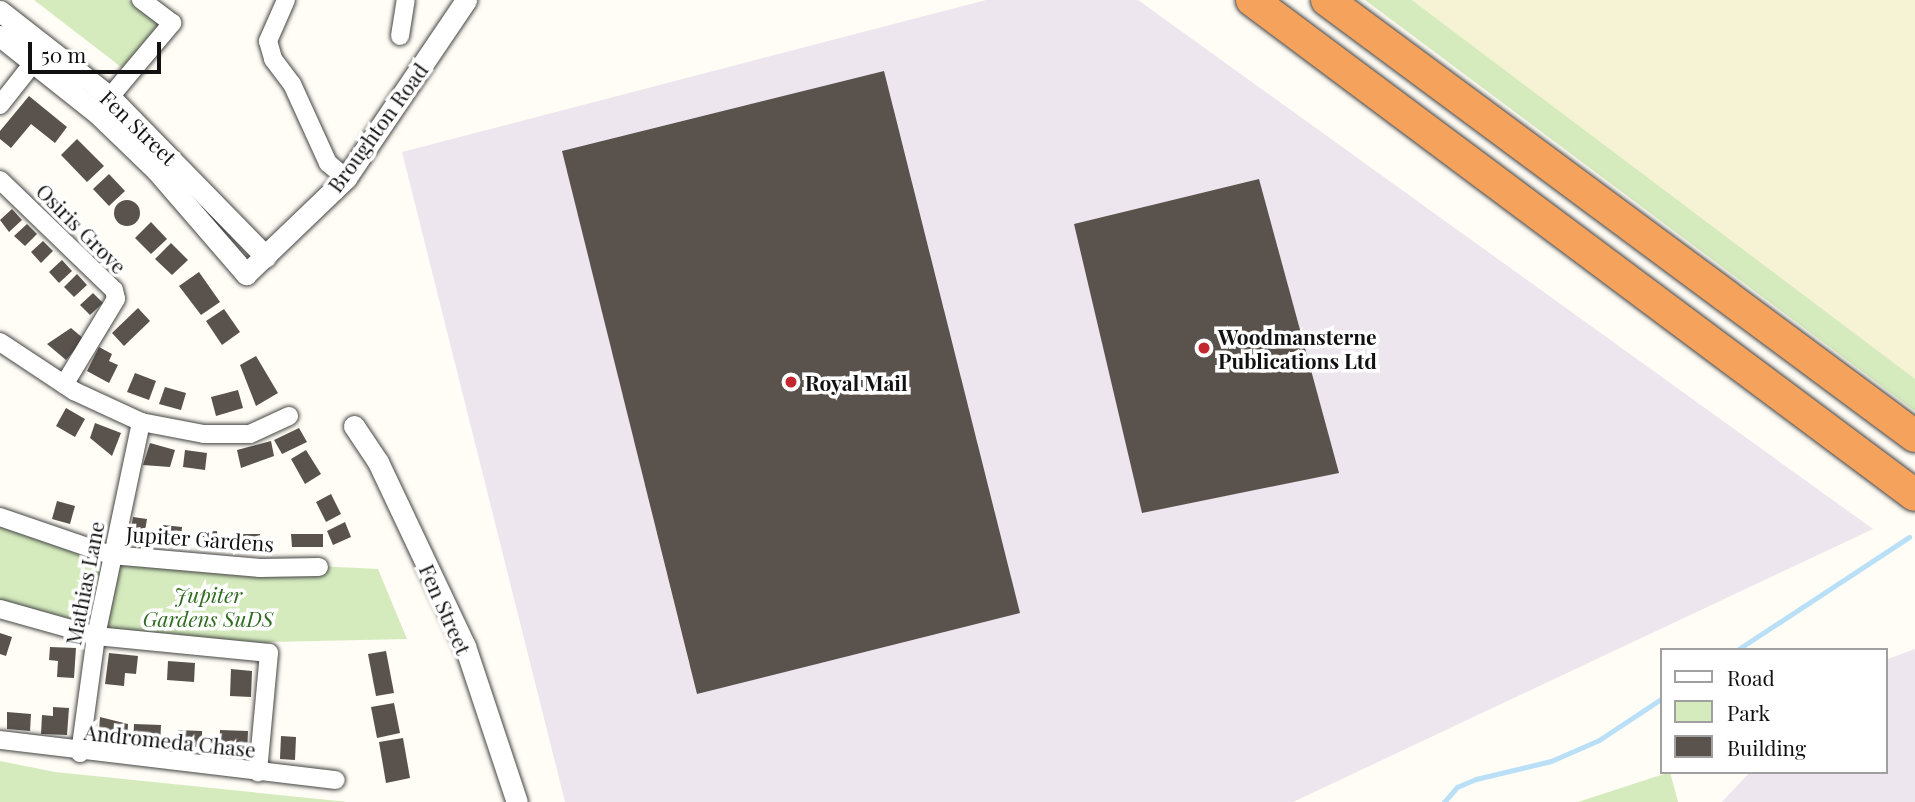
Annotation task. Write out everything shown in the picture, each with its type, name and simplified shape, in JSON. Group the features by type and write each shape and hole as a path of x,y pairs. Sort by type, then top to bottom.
{"highway":[{"path":"1252,0 1915,495"},
{"path":"1327,0 1915,436"}],"street":[{"path":"110,97 172,23 141,0"},
{"path":"286,0 268,41 273,59 292,84 328,163 346,178"},
{"path":"400,36 406,0"},
{"name":"Broughton Road","path":"246,274 346,178 466,0"},
{"name":"Fen Street","path":"0,11 110,97 266,257"},
{"name":"Fen Street","path":"0,36 156,170 246,274"},
{"path":"0,105 33,63"},
{"name":"Osiris Grove","path":"0,180 114,290 116,299 64,385"},
{"path":"0,342 64,385 141,422 204,434 250,433 289,416"},
{"name":"Mathias Lane","path":"80,753 96,636 141,422"},
{"name":"Fen Street","path":"355,426 378,462 465,646 517,802"},
{"name":"Jupiter Gardens","path":"0,517 111,555 260,568 319,567"},
{"path":"0,609 96,636 269,653 258,772"},
{"name":"Andromeda Chase","path":"0,740 80,753 336,780"}],"shaded area":[{"path":"986,0 1138,0 1873,529 1293,802 565,802 402,152"},
{"path":"1412,0 1915,0 1915,380 1778,277"},
{"path":"1915,649 1915,802 1722,802 1748,774 1887,774 1887,659"}],"green space":[{"path":"34,0 128,0 163,25 125,70"},
{"path":"1365,0 1412,0 1915,379 1915,411"},
{"name":"Jupiter Gardens SuDS","path":"0,523 90,555 378,569 407,639 269,642 266,648 196,643 59,622 0,601"},
{"path":"0,761 55,772 348,802 0,802"},
{"path":"1671,774 1678,802 1578,802"}],"building":[{"name":"Royal Mail","path":"884,71 1020,613 697,694 562,151"},
{"path":"29,96 67,127 55,143 31,124 11,148 0,139 0,131"},
{"path":"77,139 104,166 87,182 61,155"},
{"path":"109,174 125,191 109,206 93,189"},
{"name":"Woodmansterne Publications Ltd","path":"1259,179 1339,473 1142,513 1074,224"},
{"path":"127,200 136,204 140,213 136,222 127,226 118,222 114,213 118,204"},
{"path":"12,209 22,220 9,232 0,220"},
{"path":"151,222 167,239 151,254 135,238"},
{"path":"27,224 37,234 25,246 14,236"},
{"path":"43,241 53,251 41,263 31,252"},
{"path":"171,243 188,260 172,275 155,259"},
{"path":"62,260 72,271 59,283 49,272"},
{"path":"199,272 220,302 201,315 179,286"},
{"path":"77,274 87,285 74,297 64,287"},
{"path":"93,293 103,303 90,315 80,305"},
{"path":"138,308 150,321 124,346 112,333"},
{"path":"224,309 240,332 222,345 206,321"},
{"path":"71,328 84,339 66,360 47,344"},
{"path":"99,347 112,354 109,361 118,365 109,383 87,371"},
{"path":"256,356 278,393 256,406 240,365"},
{"path":"135,373 156,381 149,400 127,392"},
{"path":"165,387 186,393 181,410 159,404"},
{"path":"238,390 243,408 216,416 211,397"},
{"path":"66,408 85,419 75,437 56,426"},
{"path":"95,423 121,433 112,456 90,438"},
{"path":"299,428 307,442 282,454 274,440"},
{"path":"271,441 274,456 241,468 237,450"},
{"path":"150,443 175,450 170,467 143,465"},
{"path":"185,450 207,453 205,470 183,467"},
{"path":"306,450 321,474 305,484 291,459"},
{"path":"331,494 341,514 326,522 316,502"},
{"path":"57,501 75,506 70,524 52,519"},
{"path":"133,517 147,519 144,537 130,535"},
{"path":"345,522 351,537 333,545 327,531"},
{"path":"163,525 182,527 181,541 161,540"},
{"path":"217,531 218,545 198,545 198,532"},
{"path":"239,534 260,534 260,548 239,548"},
{"path":"291,534 323,534 323,547 292,547"},
{"path":"0,633 12,637 6,656 0,654"},
{"path":"50,647 76,648 74,678 57,677 58,661 49,660"},
{"path":"386,651 394,693 376,696 368,654"},
{"path":"109,653 138,656 136,674 125,673 124,686 105,684"},
{"path":"168,661 195,663 194,682 167,680"},
{"path":"231,669 252,671 251,697 230,696"},
{"path":"394,703 400,733 377,738 371,707"},
{"path":"53,707 69,708 67,735 41,734 42,715 53,716"},
{"path":"7,712 31,714 30,731 7,729"},
{"path":"100,717 128,724 127,745 98,744"},
{"path":"134,724 161,725 160,745 133,744"},
{"path":"177,730 202,731 202,747 176,746"},
{"path":"220,730 248,731 247,754 219,752"},
{"path":"281,736 296,737 295,760 280,759"},
{"path":"403,738 410,778 386,783 379,742"}],"waterway":[{"path":"1740,648 1909,537"},
{"path":"1444,802 1457,787 1476,779 1551,761 1599,740 1660,700"}],"place":[{"name":"Woodmansterne Publications Ltd","path":"1204,348"},
{"name":"Royal Mail","path":"791,382"}]}
